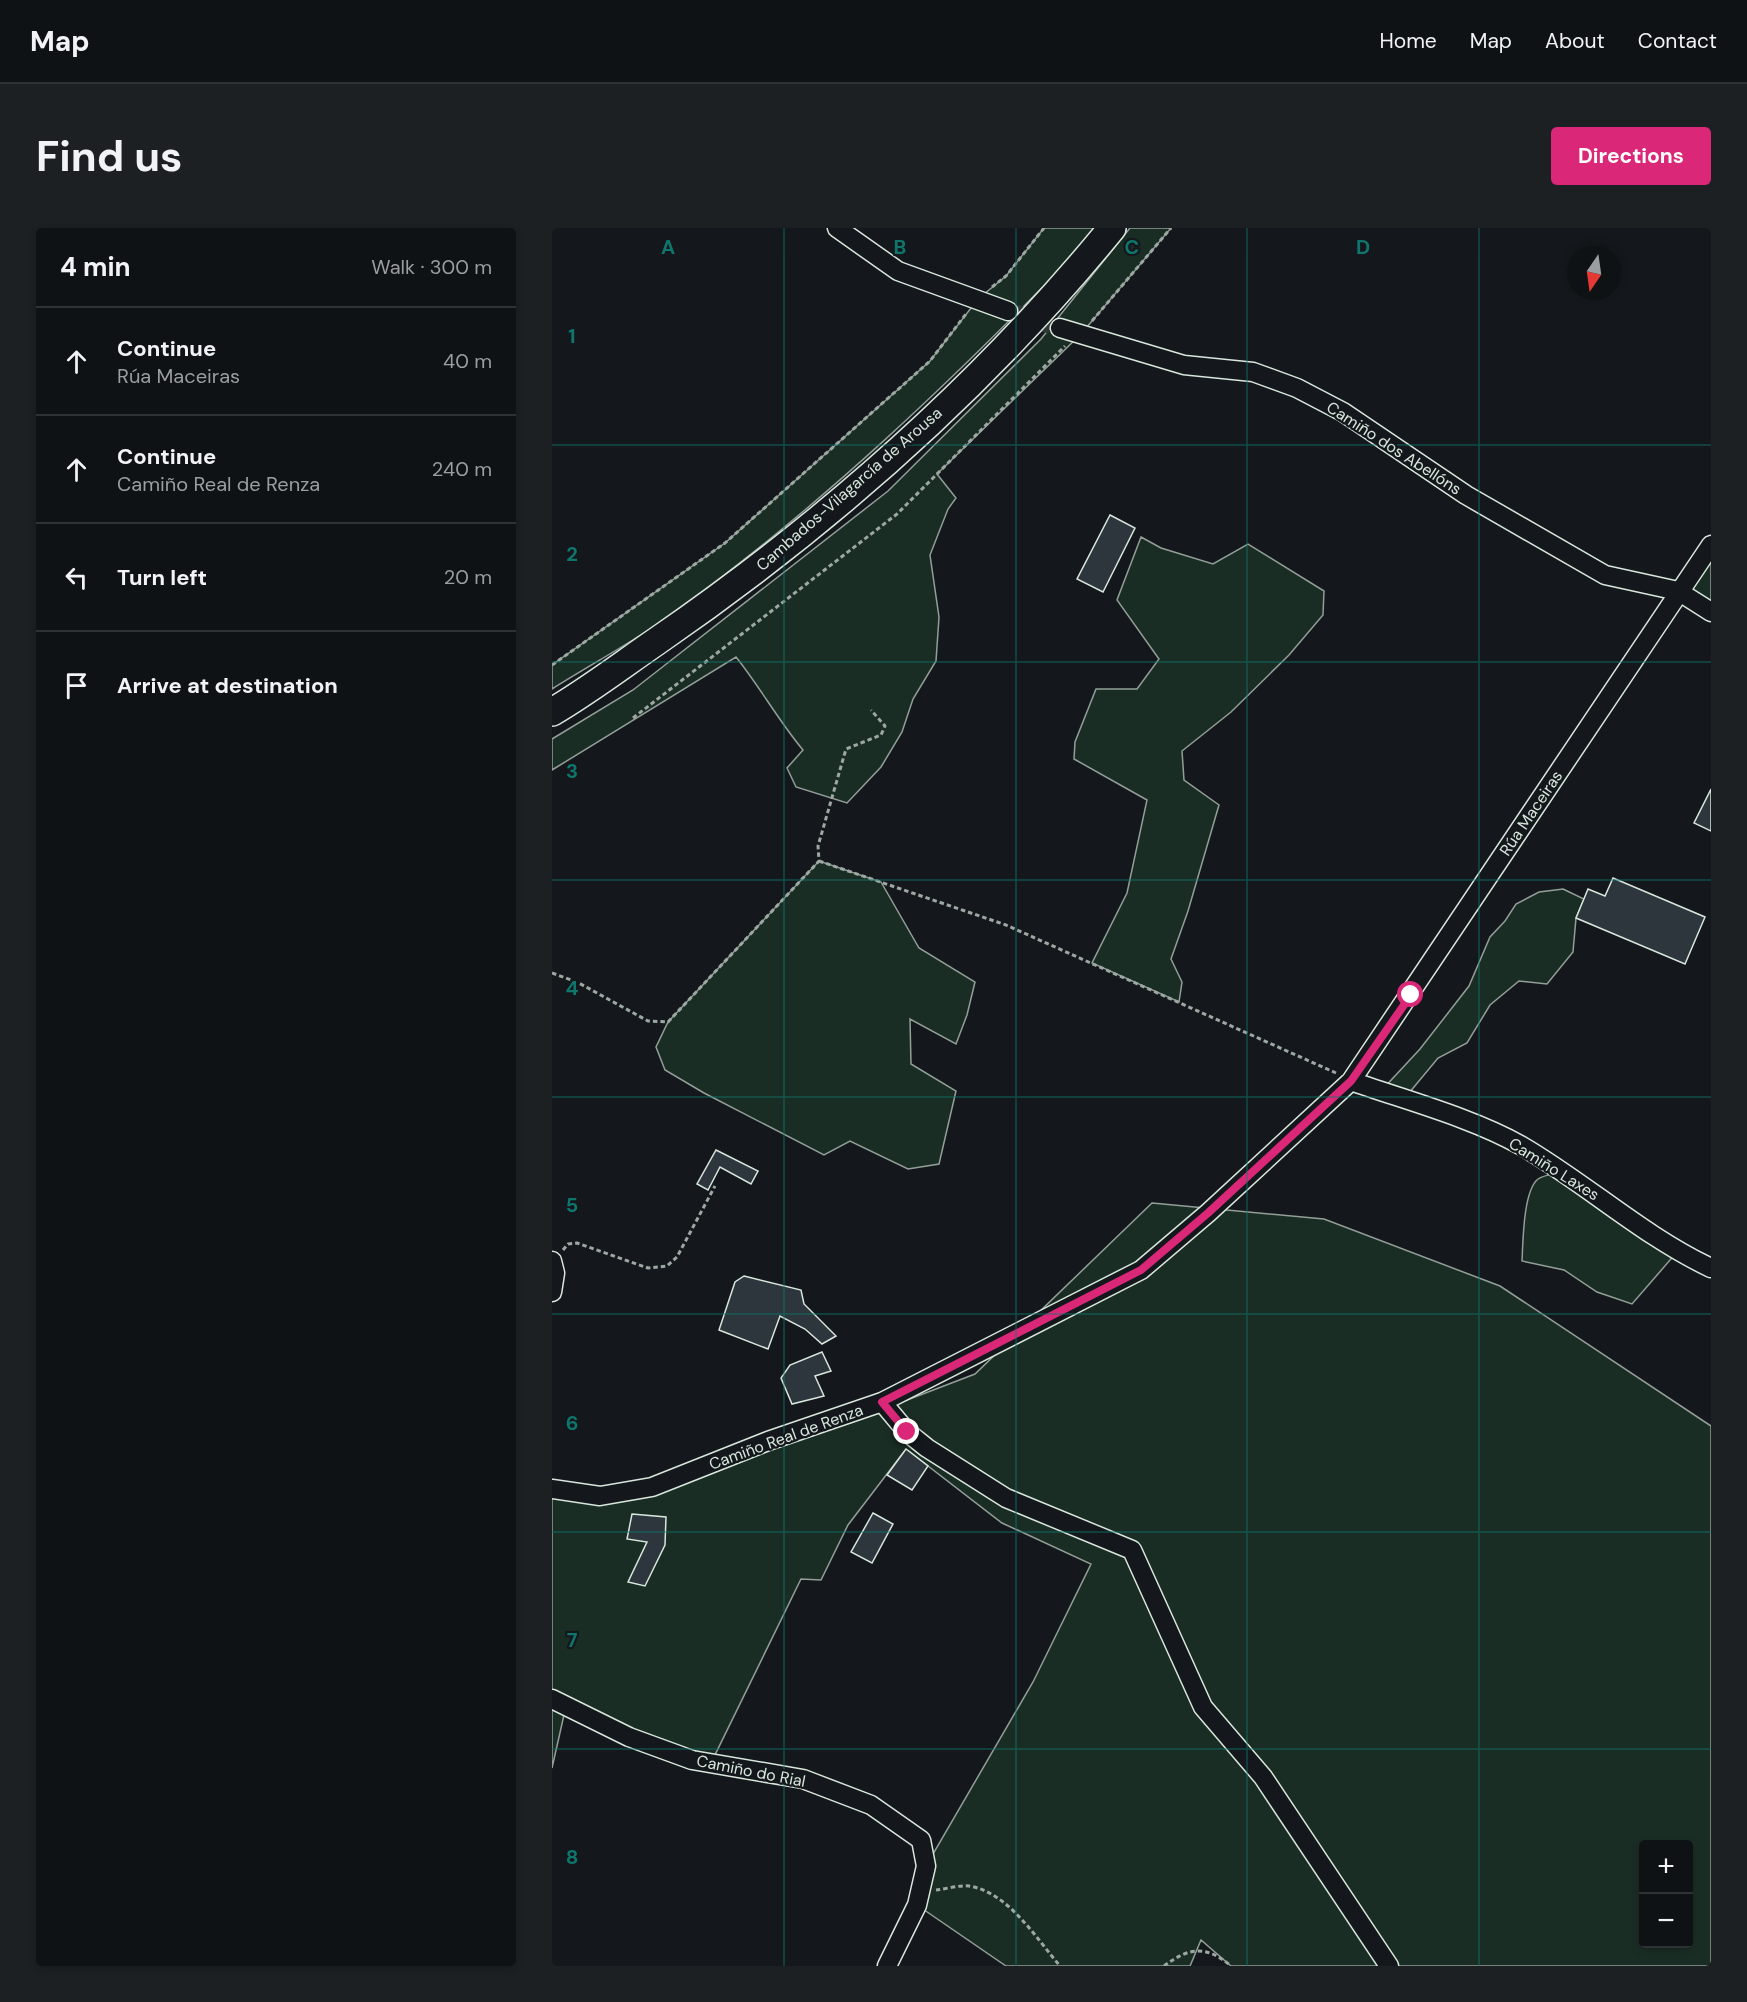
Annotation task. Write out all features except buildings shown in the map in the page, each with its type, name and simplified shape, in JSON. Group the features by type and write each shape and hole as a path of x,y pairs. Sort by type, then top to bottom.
{"highway":[{"name":"Cambados-Vilagarcía de Arousa","path":"552,712 728,592 798,536 935,416 998,354 1112,228"}],"street":[{"path":"837,228 898,271 1008,311"},
{"name":"Camiño dos Abellóns","path":"1060,328 1184,365 1253,372 1297,388 1343,412 1466,495 1605,575 1678,591 1711,612"},
{"name":"Rúa Maceiras","path":"1351,1081 1711,545"},
{"name":"Camiño Laxes","path":"1351,1081 1460,1119 1521,1146 1610,1203 1677,1252 1711,1268"},
{"name":"Camiño Real de Renza","path":"552,1489 600,1496 652,1487 768,1441 882,1402 1141,1270 1208,1213 1351,1081"},
{"path":"552,1261 555,1273 552,1292"},
{"path":"882,1402 907,1432 1006,1498 1132,1550 1203,1707 1263,1777 1389,1966"},
{"name":"Camiño do Rial","path":"552,1699 629,1737 692,1760 803,1779 871,1805 921,1840 926,1866 917,1905 886,1966"}],"path":[{"path":"552,665 725,543 930,361 978,299 1006,276 1044,228"},
{"path":"633,718 897,514 1065,346 1081,334 1171,228"},
{"path":"552,973 577,982 648,1021 668,1022 819,861 818,846 846,749 882,735 885,726 871,710"},
{"path":"819,861 1006,925 1351,1081"},
{"path":"552,1261 568,1244 577,1243 648,1268 667,1266 676,1257 715,1186"},
{"path":"920,1893 966,1885 987,1890 1014,1913 1060,1966"},
{"path":"1164,1966 1182,1952 1196,1951 1220,1957 1231,1966"}],"green space":[{"path":"1044,228 1097,228 1085,244 936,392 885,440 779,532 668,617 552,689 552,665 725,543 930,361 978,299 1006,276"},
{"path":"1130,228 1171,228 1081,334 937,474 956,498 948,509 930,555 939,617 936,661 913,699 902,732 881,767 847,803 796,787 787,768 803,750 736,657 552,770 552,739 633,690 888,491 1041,339"},
{"path":"1141,537 1161,548 1213,564 1248,544 1324,591 1323,615 1289,655 1231,712 1182,751 1184,780 1219,805 1188,911 1171,959 1182,982 1179,1002 1092,963 1127,893 1147,800 1074,759 1075,742 1096,689 1137,689 1159,659 1117,600"},
{"path":"1711,545 1711,612 1678,591"},
{"path":"819,861 881,882 919,948 975,982 967,1015 956,1044 910,1019 911,1064 956,1091 939,1164 908,1169 850,1141 824,1155 704,1093 665,1070 656,1047 668,1022"},
{"path":"1563,889 1584,899 1576,918 1573,952 1547,984 1519,981 1490,1005 1467,1043 1438,1058 1404,1099 1381,1091 1420,1049 1469,986 1490,937 1505,921 1516,904 1539,892"},
{"path":"1561,1172 1677,1252 1632,1304 1597,1292 1564,1270 1522,1261 1529,1194 1538,1179"},
{"path":"1152,1203 1324,1219 1500,1286 1711,1426 1711,1966 1231,1966 1201,1940 1190,1966 1006,1966 917,1905 926,1866 1033,1682 1091,1564 1002,1523 906,1449 848,1525 821,1580 801,1579 714,1757 721,1765 566,1706 552,1768 552,1491 598,1499 868,1415 975,1374"}],"tunnel":[{"path":"1008,311 1060,328"}],"route":[{"path":"907,1432 882,1402 1141,1270 1208,1213 1351,1081 1411,995"}]}
